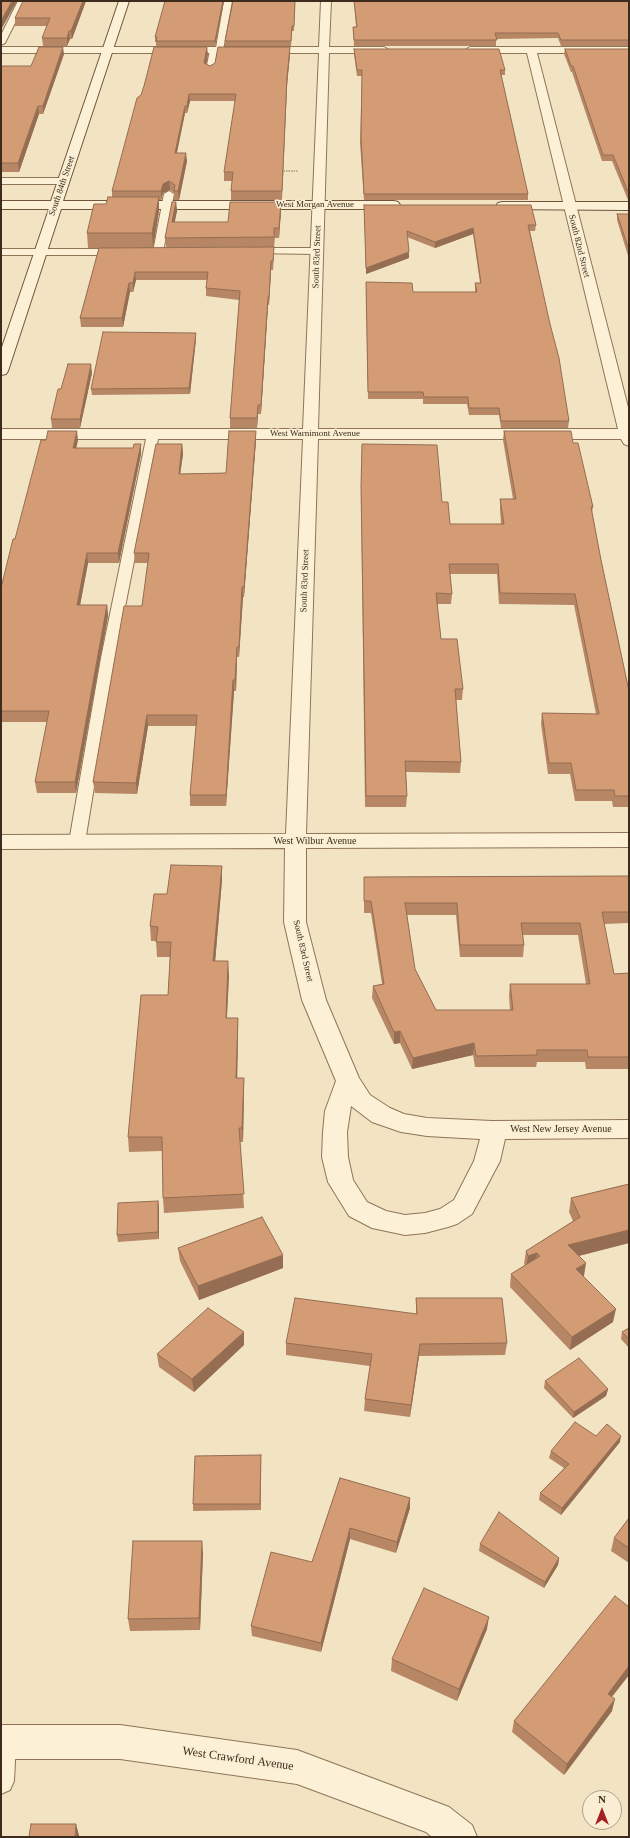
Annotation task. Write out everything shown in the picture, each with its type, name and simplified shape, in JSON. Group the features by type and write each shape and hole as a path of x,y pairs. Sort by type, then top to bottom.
{"street":[{"name":"South 84th Street","path":"1,371 39,252 124,1"},
{"name":"South 83rd Street","path":"326,1 295,842 295,922 314,1000 348,1081 361,1101 381,1115 401,1124"},
{"path":"1,50 395,50"},
{"path":"458,50 629,50"},
{"name":"South 82nd Street","path":"531,50 571,198 628,436"},
{"name":"West Morgan Avenue","path":"1,194 57,200"},
{"name":"West Morgan Avenue","path":"319,200 402,194"},
{"path":"552,194 629,206"},
{"path":"493,206 571,198"},
{"name":"West Morgan Avenue","path":"1,205 57,200 319,200 408,205"},
{"name":"West Warnimont Avenue","path":"1,434 628,436"},
{"name":"West Wilbur Avenue","path":"1,842 629,840"},
{"path":"348,1081 337,1111 335,1157 341,1182 358,1208 381,1221 405,1225 425,1223 448,1217 463,1207 487,1161 492,1142 492,1130"},
{"name":"West New Jersey Avenue","path":"401,1124 427,1127 492,1130 629,1129"},
{"name":"West Crawford Avenue","path":"2,1742 120,1742 297,1767 436,1819 460,1837"}],"lane":[{"path":"1,42 22,1"},
{"path":"210,70 217,50 228,1"},
{"path":"1,181 64,181"},
{"path":"158,252 168,200"},
{"path":"242,251 317,251"},
{"path":"1,252 128,252"},
{"path":"77,842 108,658 153,434"},
{"path":"1,1781 2,1742"}],"path":[{"path":"276,171 299,171"}],"building":[{"path":"1,1 12,1 1,21"},
{"path":"23,1 83,1 67,38 42,38 50,18 15,18"},
{"path":"165,1 223,1 215,41 156,41 157,37 155,37"},
{"path":"233,1 295,1 294,26 292,26 291,41 225,41"},
{"path":"354,1 629,1 629,40 561,40 558,33 495,33 497,40 354,40 353,27 357,27"},
{"path":"39,47 63,47 43,106 38,106 18,163 1,163 1,66 31,66"},
{"path":"154,47 207,47 204,63 210,66 215,63 218,47 290,47 287,77 282,191 231,191 233,172 224,172 236,94 189,94 175,153 186,153 178,191 174,191 175,185 169,181 163,184 161,191 112,191 137,98 141,95 144,86"},
{"path":"354,49 499,49 505,70 500,70 528,194 364,194 361,137 362,70 357,70"},
{"path":"565,49 629,49 629,194 613,155 603,155 573,66 571,66"},
{"path":"108,197 159,197 152,233 87,233 94,204 106,204"},
{"path":"172,202 176,202 172,222 228,222 230,202 281,202 279,228 274,228 274,237 165,238"},
{"path":"364,205 531,205 536,225 528,225 559,358 569,421 501,421 499,408 469,408 468,397 424,397 423,392 368,392 366,282 412,283 413,292 477,292 475,283 481,283 473,228 435,242 407,231 409,252 366,268"},
{"path":"617,214 629,214 629,250"},
{"path":"274,247 273,261 271,261 268,297 261,405 258,405 257,418 230,418 240,291 206,288 208,272 135,272 133,283 129,283 122,318 80,318 99,248"},
{"path":"103,332 196,333 189,388 91,389"},
{"path":"68,364 91,364 80,419 51,419 58,389 61,389"},
{"path":"48,431 77,431 73,448 133,448 134,444 141,444 118,553 87,553 77,605 107,605 75,782 35,782 49,711 1,711 1,588 13,539 15,539 41,440 46,440"},
{"path":"229,431 256,431 244,587 242,587 239,647 237,647 235,680 233,680 226,795 190,795 197,715 147,715 136,783 93,782 124,606 142,606 149,553 134,553 156,444 182,444 179,474 226,473"},
{"path":"504,431 571,431 573,443 578,443 593,507 591,507 601,560 629,691 629,796 615,796 614,790 576,790 571,763 549,763 542,713 599,714 575,594 500,593 498,564 449,564 452,594 436,593 441,639 457,639 463,689 455,689 461,762 405,761 407,796 366,796 361,487 362,444 437,445 442,502 448,502 450,524 504,524 500,499 516,499"},
{"path":"171,865 222,866 213,961 228,961 226,1018 238,1018 236,1078 244,1078 242,1128 239,1128 244,1194 163,1198 162,1137 128,1137 141,995 168,995 171,942 156,942 158,927 150,926 154,894 167,894"},
{"path":"629,876 629,912 602,912 614,974 629,973 629,1057 588,1057 587,1050 537,1050 537,1055 476,1056 474,1043 413,1058 400,1031 394,1032 373,986 384,984 371,901 364,901 364,877","holes":["405,903 457,903 460,945 524,945 521,923 580,923 590,984 510,984 513,1010 436,1010 415,969"]},
{"path":"629,1184 629,1230 568,1245 586,1263 576,1269 616,1309 572,1337 511,1274 540,1256 537,1253 528,1256 526,1251 580,1217 571,1198"},
{"path":"158,1201 158,1232 117,1235 118,1203"},
{"path":"262,1217 283,1255 198,1286 178,1248"},
{"path":"295,1298 417,1314 416,1298 502,1298 507,1343 420,1344 411,1405 365,1399 372,1354 286,1343"},
{"path":"208,1308 244,1332 192,1379 157,1354"},
{"path":"629,1328 629,1339 622,1332"},
{"path":"579,1358 608,1389 574,1412 545,1381"},
{"path":"575,1422 596,1436 607,1424 621,1436 562,1508 540,1493 569,1464 551,1451"},
{"path":"261,1455 260,1504 193,1504 195,1456"},
{"path":"340,1478 410,1498 397,1542 350,1528 321,1643 251,1626 271,1552 312,1562"},
{"path":"499,1512 559,1558 545,1582 480,1544"},
{"path":"629,1518 629,1548 614,1538"},
{"path":"133,1541 202,1541 199,1618 128,1619"},
{"path":"424,1588 489,1617 459,1689 392,1659"},
{"path":"615,1596 629,1607 629,1666 608,1694 615,1699 567,1764 514,1721"},
{"path":"31,1824 76,1824 75,1837 29,1837"}]}
